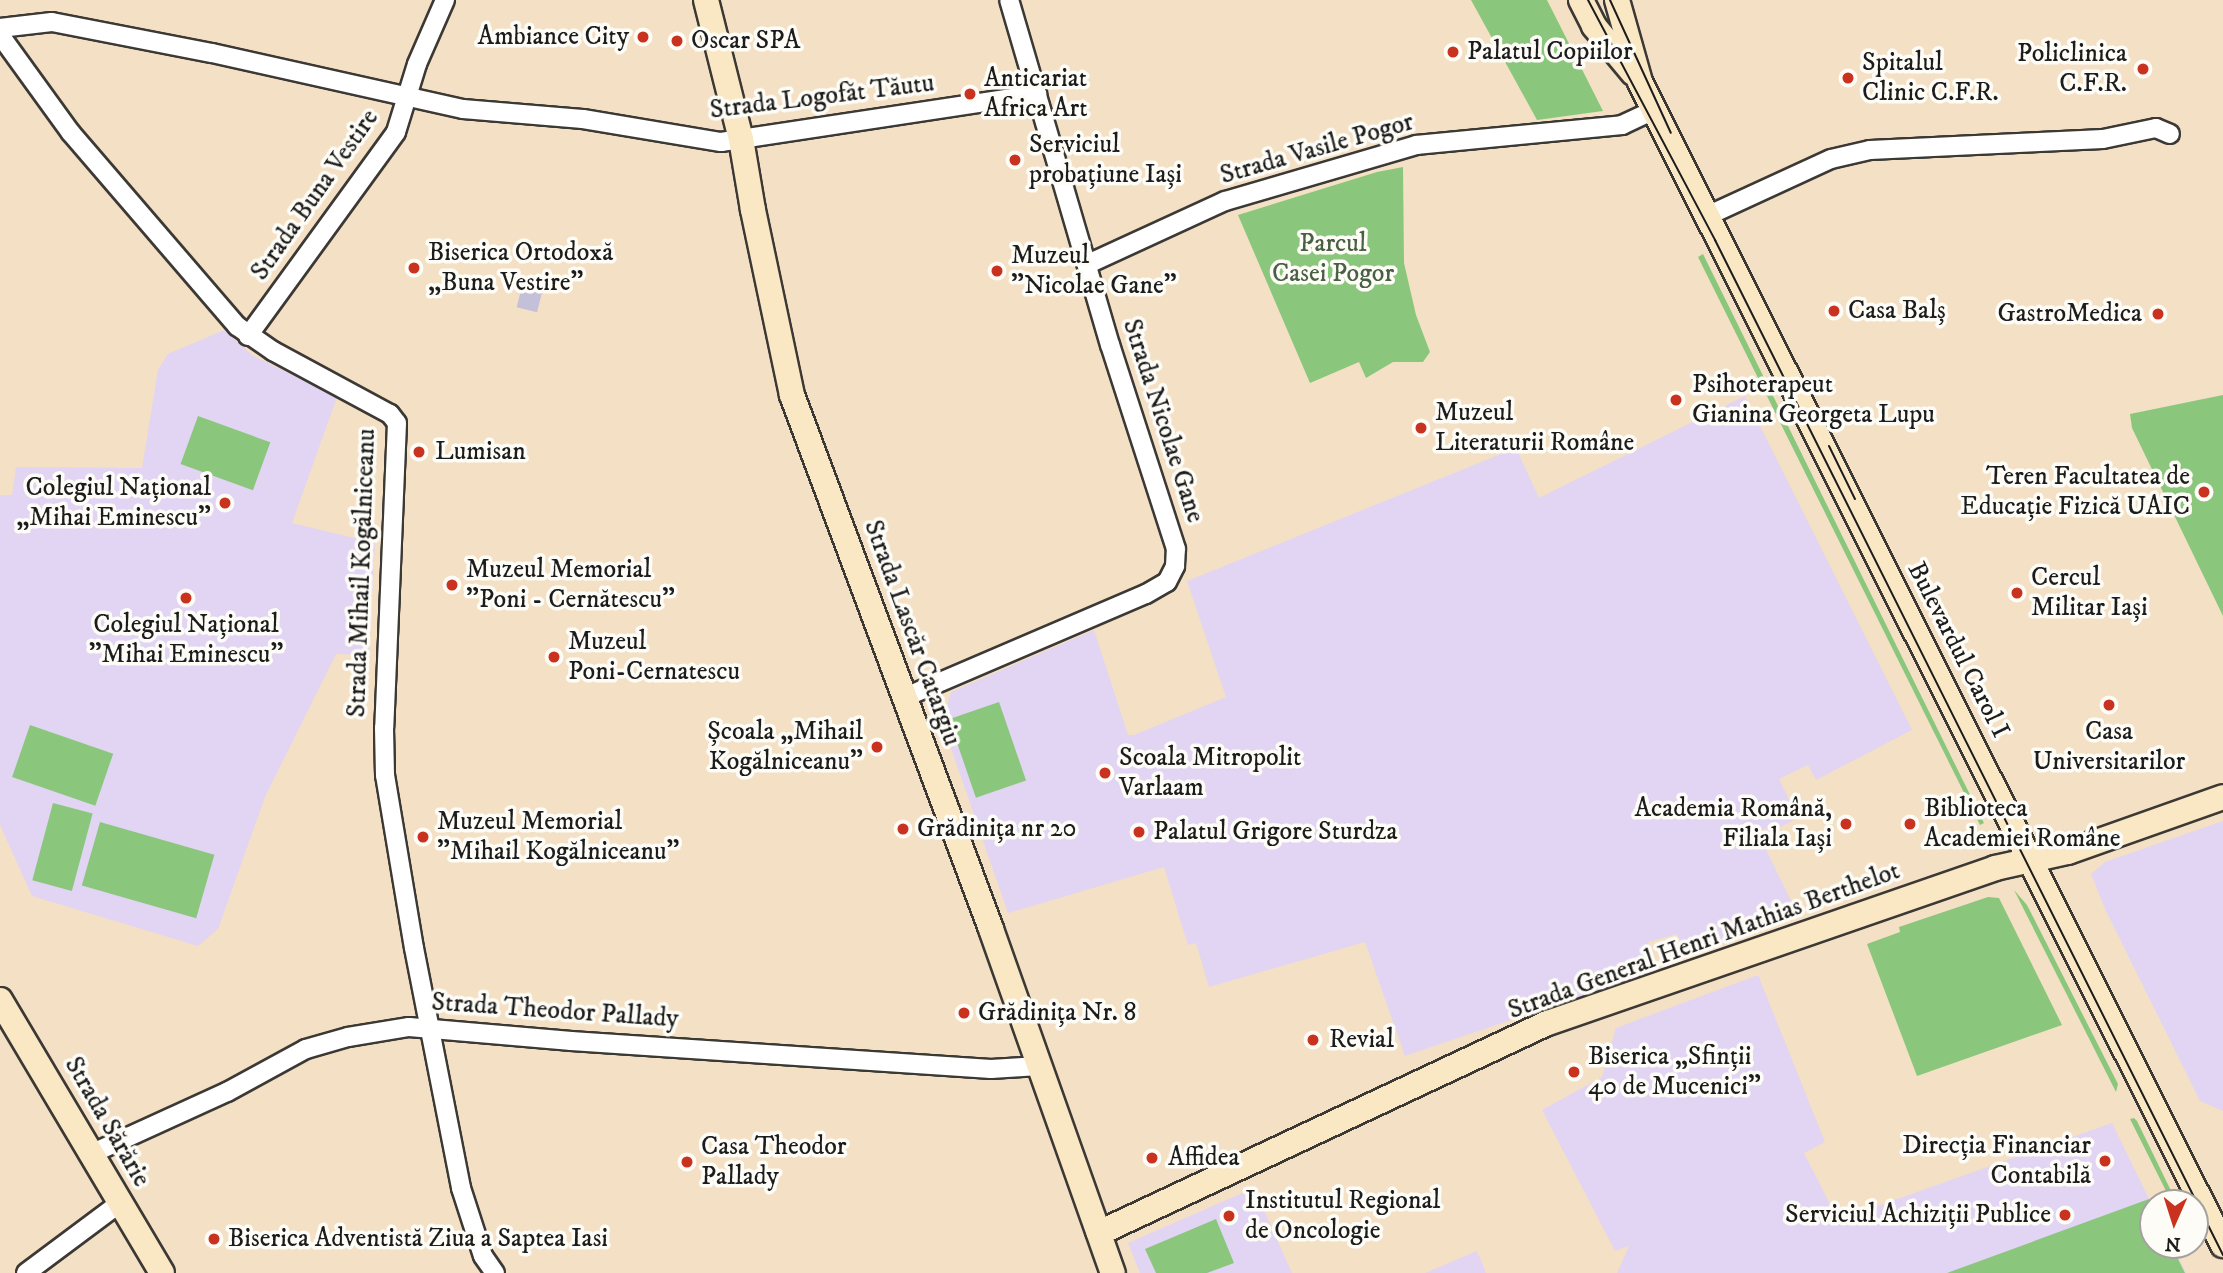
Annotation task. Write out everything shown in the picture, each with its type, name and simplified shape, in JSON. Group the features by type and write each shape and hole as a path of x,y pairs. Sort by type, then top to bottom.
{"street":[{"name":"Strada Buna Vestire","path":"248,336 396,132 406,98 445,0"},
{"name":"Strada Lascăr Catargiu","path":"706,0 741,139 792,395 991,929 1113,1273"},
{"name":"Strada Nicolae Gane","path":"903,698 1146,594 1167,582 1175,566 1176,548 1110,345 1009,0"},
{"name":"Bulevardul Carol I","path":"1581,0 1594,26 1640,82"},
{"name":"Bulevardul Carol I","path":"1617,0 1640,82 2223,1245"},
{"name":"Strada Logofăt Tăutu","path":"0,28 52,23 212,53 463,109 583,119 721,142 1037,94"},
{"name":"Strada Mihail Kogălniceanu","path":"0,35 71,133 248,336 367,400 390,414 397,423 384,727 385,775 461,1188 483,1256 495,1273"},
{"name":"Strada Vasile Pogor","path":"1088,264 1225,201 1416,145 1622,125 1654,110"},
{"path":"1707,216 1831,159 1870,150 2103,139 2156,128 2169,134"},
{"name":"Strada General Henri Mathias Berthelot","path":"1099,1233 1548,1023 1995,868 2068,852 2223,797"},
{"name":"Strada Sărărie","path":"0,1000 162,1273"},
{"name":"Strada Theodor Pallady","path":"93,1153 216,1097 306,1049 348,1037 409,1027 991,1069 1039,1066"},
{"path":"26,1273 120,1203"}],"shaded area":[{"path":"523,282 543,287 537,312 517,307"},
{"name":"Colegiul Național \"Mihai Eminescu\"","path":"224,330 252,355 337,397 292,523 375,543 369,655 336,654 265,797 218,929 198,946 32,896 0,825 0,495 12,495 16,467 142,468 158,370 168,354"},
{"path":"1745,396 1912,730 1816,780 1808,765 1779,779 1798,818 1769,833 1766,828 1758,833 1797,913 1684,955 1677,934 1648,942 1657,970 1405,1056 1365,942 1209,987 1196,943 1188,945 1164,867 1008,913 942,722 951,692 1094,630 1128,735 1134,735 1226,697 1187,581 1516,448 1539,498"},
{"path":"2223,821 2223,1111 2200,1101 2105,909 2091,874 2105,862"},
{"path":"1758,975 1825,1142 1804,1153 1838,1220 2112,1123 2144,1189 2139,1189 2139,1259 2179,1259 2186,1273 1617,1273 1629,1246 1615,1251 1542,1110 1602,1077 1616,1028"},
{"name":"Institutul Regional de Oncologie","path":"1254,1188 1292,1273 1140,1273 1128,1243"},
{"name":"Institutul Regional de Oncologie","path":"1477,1251 1486,1273 1425,1273"}],"green space":[{"path":"1471,0 1547,0 1603,111 1537,120"},
{"name":"Parcul Casei Pogor","path":"1403,167 1404,263 1416,315 1430,352 1423,362 1393,362 1366,378 1359,362 1310,383 1238,215 1377,172"},
{"path":"1703,254 1984,823 1980,825 1698,257"},
{"path":"2223,395 2223,616 2132,428 2130,414"},
{"path":"198,416 270,442 253,490 181,464"},
{"path":"999,702 1026,780 976,798 949,719"},
{"path":"30,725 113,754 95,806 12,777"},
{"path":"53,803 93,814 72,891 32,880"},
{"path":"100,822 214,855 196,918 82,885"},
{"path":"2014,890 2027,905 2118,1084 2116,1092"},
{"path":"1988,897 1999,898 2062,1025 1917,1076 1867,944 1900,932 1899,927"},
{"path":"2130,1119 2137,1121 2170,1189 2165,1189"},
{"path":"2139,1203 2139,1259 2178,1259 2185,1273 1947,1273"},
{"path":"1216,1219 1234,1263 1207,1273 1156,1273 1145,1249"}],"tram line":[{"path":"1588,0 1715,240 2223,1255"},
{"path":"1610,0 1671,133"},
{"path":"1829,446 1855,499"}],"place":[{"name":"Ambiance City","path":"643,37"},
{"name":"Oscar SPA","path":"677,41"},
{"name":"Palatul Copiilor","path":"1453,52"},
{"name":"Policlinica C.F.R.","path":"2143,69"},
{"name":"Spitalul Clinic C.F.R.","path":"1848,78"},
{"name":"Anticariat Africa Art","path":"970,94"},
{"name":"Serviciul probațiune Iași","path":"1015,160"},
{"name":"Biserica Ortodoxă „Buna Vestire”","path":"414,268"},
{"name":"Muzeul \"Nicolae Gane\"","path":"997,271"},
{"name":"Casa Balș","path":"1834,311"},
{"name":"GastroMedica","path":"2158,314"},
{"name":"Psihoterapeut Gianina Georgeta Lupu","path":"1676,400"},
{"name":"Muzeul Literaturii Române","path":"1421,428"},
{"name":"Lumisan","path":"419,452"},
{"name":"Teren Facultatea de Educație Fizică UAIC","path":"2204,492"},
{"name":"Colegiul Național „Mihai Eminescu”","path":"225,503"},
{"name":"Muzeul Memorial \"Poni - Cernătescu\"","path":"452,585"},
{"name":"Cercul Militar Iași","path":"2017,593"},
{"name":"Colegiul Național \"Mihai Eminescu\"","path":"186,598"},
{"name":"Muzeul Poni-Cernatescu","path":"554,657"},
{"name":"Casa Universitarilor","path":"2109,705"},
{"name":"Școala „Mihail Kogălniceanu”","path":"877,747"},
{"name":"Scoala Mitropolit Varlaam","path":"1105,773"},
{"name":"Academia Română, Filiala Iași","path":"1846,824"},
{"name":"Biblioteca Academiei Române","path":"1910,824"},
{"name":"Grădinița nr 20","path":"903,829"},
{"name":"Palatul Grigore Sturdza","path":"1139,832"},
{"name":"Muzeul Memorial \"Mihail Kogălniceanu\"","path":"423,837"},
{"name":"Grădinița Nr. 8","path":"964,1013"},
{"name":"Revial","path":"1313,1040"},
{"name":"Biserica „Sfinții 40 de Mucenici”","path":"1574,1072"},
{"name":"Affidea","path":"1152,1158"},
{"name":"Direcția Financiar Contabilă","path":"2105,1161"},
{"name":"Casa Theodor Pallady","path":"687,1162"},
{"name":"Serviciul Achiziții Publice","path":"2065,1215"},
{"name":"Institutul Regional de Oncologie","path":"1229,1216"},
{"name":"Biserica Adventistă Ziua a Saptea Iasi","path":"214,1239"}]}
